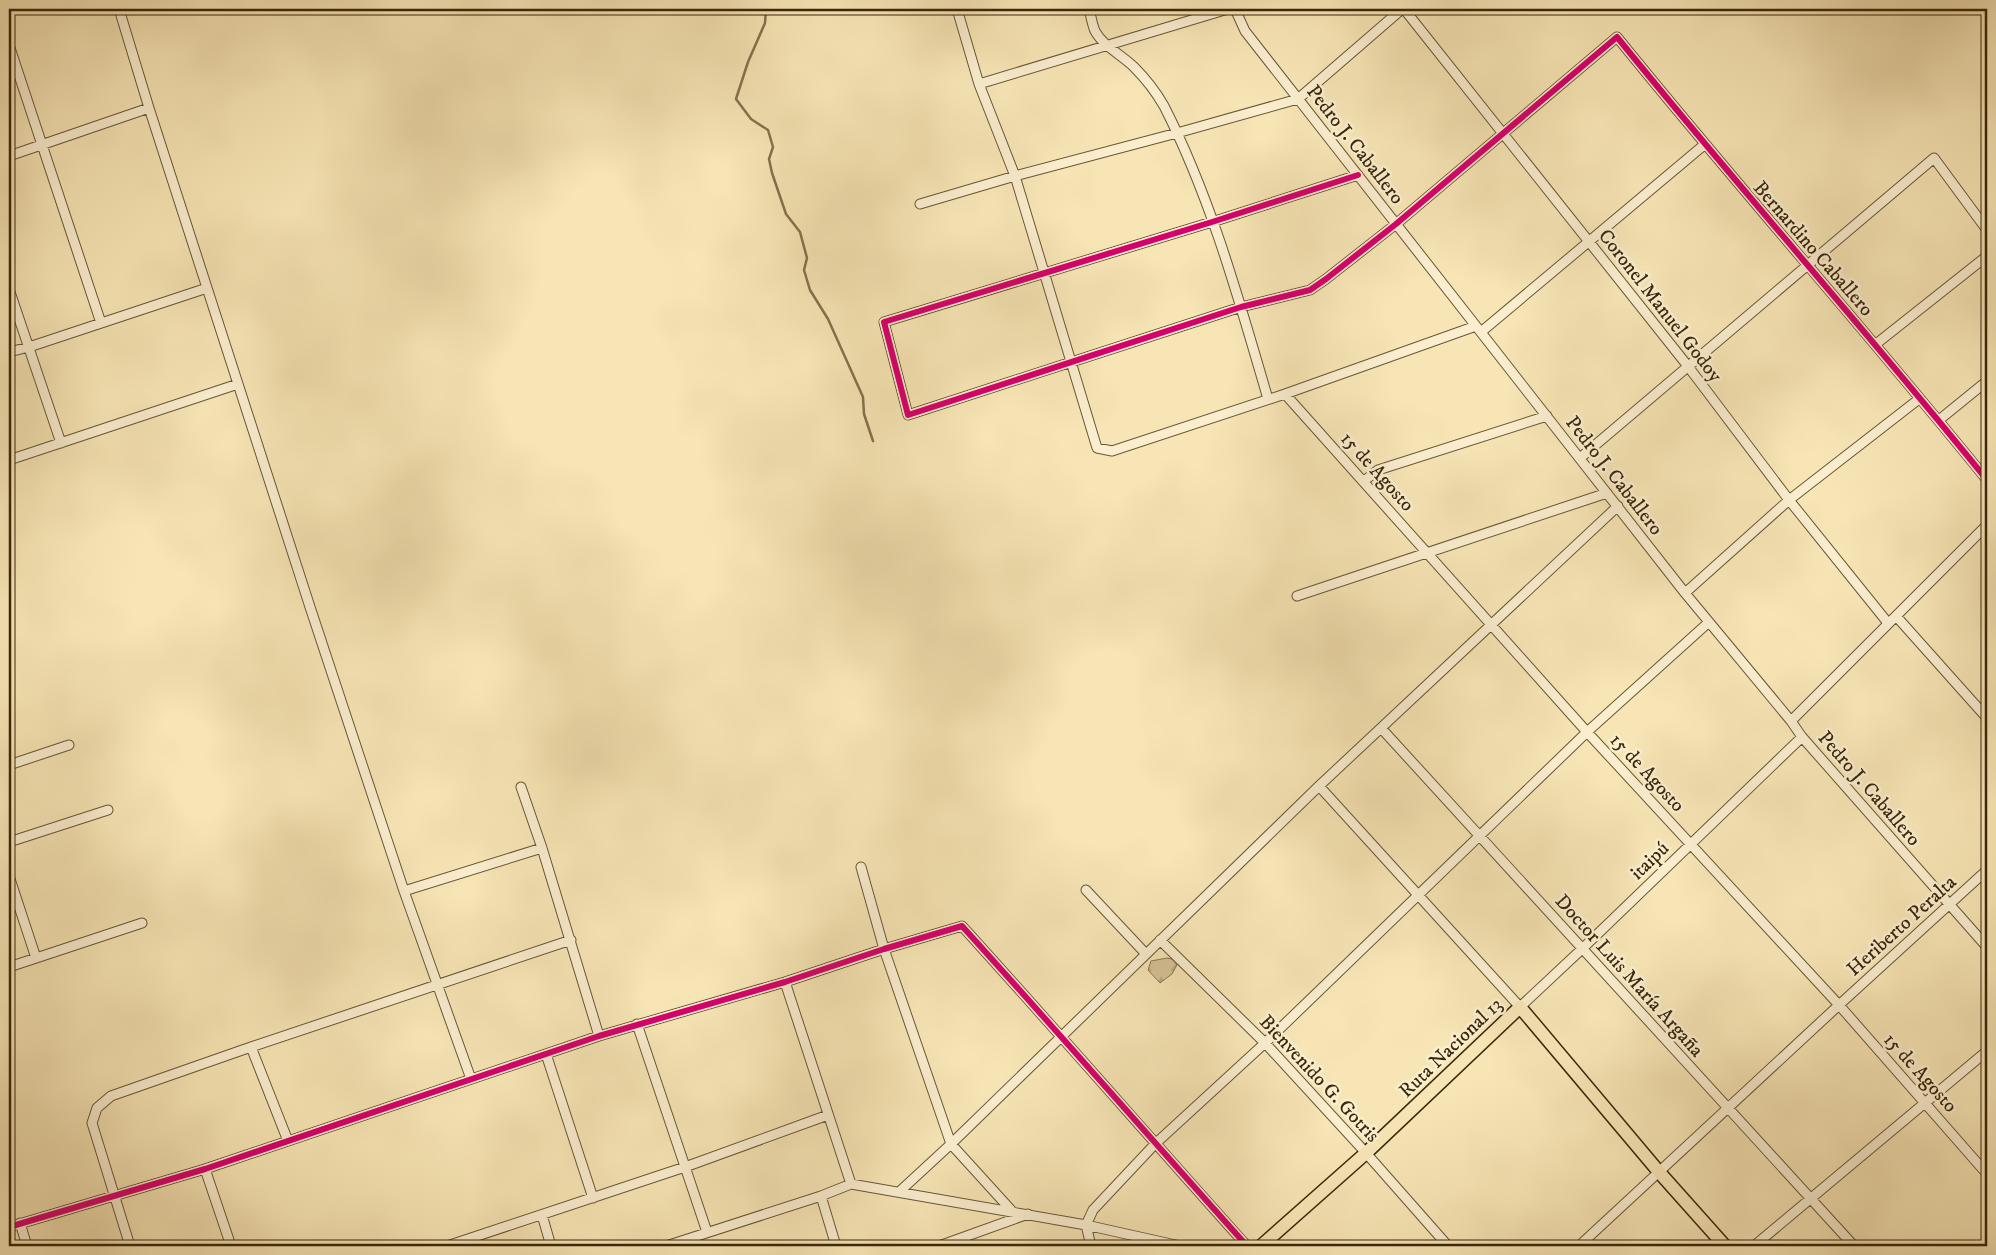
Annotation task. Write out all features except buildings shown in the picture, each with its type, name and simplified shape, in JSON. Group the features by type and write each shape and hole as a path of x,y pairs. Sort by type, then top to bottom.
{"highway":[{"name":"Ruta Nacional 13","path":"1262,1246 1366,1153 1520,1007 1658,1172 1725,1246"}],"street":[{"path":"119,9 238,384 404,891 471,1079"},
{"path":"957,9 979,84 1015,176 1097,448 1112,451 1478,329 1589,242 1704,145"},
{"path":"1089,9 1096,32 1108,46 1133,66 1147,81 1162,103 1177,133 1212,222 1241,307 1268,399"},
{"path":"979,84 1228,9"},
{"name":"Pedro J. Caballero","path":"1235,9 1245,31 1709,622 1802,736 1987,947"},
{"path":"920,204 1015,176 1298,99 1403,9"},
{"name":"Coronel Manuel Godoy","path":"1403,9 1687,365 1789,500 1888,624"},
{"name":"Bernardino Caballero","path":"1503,133 1617,37 1704,145 1876,344 1987,480"},
{"path":"9,46 101,323"},
{"path":"9,156 149,108"},
{"path":"1358,175 1212,222 884,322 908,415 1241,307 1310,290 1326,280 1396,224 1503,133"},
{"path":"1580,458 1687,365 1934,158 1987,230"},
{"path":"1876,344 1987,256"},
{"path":"10,349 28,347 207,288"},
{"path":"9,290 60,443"},
{"path":"1939,420 1987,381"},
{"path":"9,460 238,384"},
{"name":"15 de Agosto","path":"1285,394 1587,732 1839,1005 1987,1174"},
{"path":"1686,593 1789,500 1919,399"},
{"path":"1364,481 1378,470 1547,416"},
{"path":"1297,596 1607,493"},
{"path":"899,1192 951,1144 1319,786 1618,506"},
{"path":"1791,721 1987,525"},
{"path":"1896,616 1987,718"},
{"path":"1091,1246 1086,1225 1093,1210 1156,1144 1265,1043 1587,732 1709,622"},
{"name":"Doctor Luis María Argaña","path":"1381,728 1854,1246"},
{"name":"itaipú","path":"1520,1007 1802,736"},
{"path":"9,765 69,745"},
{"path":"1319,786 1520,1007"},
{"path":"521,787 571,940 599,1036"},
{"path":"9,842 108,810"},
{"path":"404,891 542,848"},
{"path":"861,866 884,949 951,1144 1011,1210"},
{"name":"Heriberto Peralta","path":"1579,1246 1987,870"},
{"path":"9,876 36,958"},
{"path":"1086,890 1146,954"},
{"path":"9,966 142,923"},
{"path":"9,1227 205,1169 599,1036 785,982 884,949 962,926 1062,1035 1156,1144 1248,1246"},
{"path":"130,1246 92,1123 97,1108 111,1096 571,940"},
{"name":"Bienvenido G. Gotris","path":"1160,940 1265,1043 1448,1246"},
{"path":"785,982 851,1184"},
{"path":"637,1024 707,1232"},
{"path":"251,1047 288,1141"},
{"path":"1754,1246 1987,1051"},
{"path":"546,1054 593,1198"},
{"path":"447,1246 685,1167 828,1115"},
{"path":"205,1169 231,1246"},
{"path":"666,1246 821,1196 851,1184 1011,1210 1180,1246"},
{"path":"821,1196 836,1246"},
{"path":"939,1246 1028,1214"},
{"path":"542,1215 551,1246"},
{"path":"20,1223 26,1246"}],"green space":[{"path":"1172,959 1177,965 1172,974 1160,983 1148,970 1151,961"}],"waterway":[{"path":"766,9 765,23 748,62 736,99 751,119 768,130 773,147 769,159 772,173 786,214 800,232 807,258 804,270 810,290 828,319 863,397 864,414 873,441"}],"cycle path":[{"path":"1358,175 1212,222 884,322 908,415 1241,307 1310,290 1396,224 1617,37 1987,480"},
{"path":"9,1227 205,1169 599,1036 785,982 884,949 962,926 1247,1246"}]}
